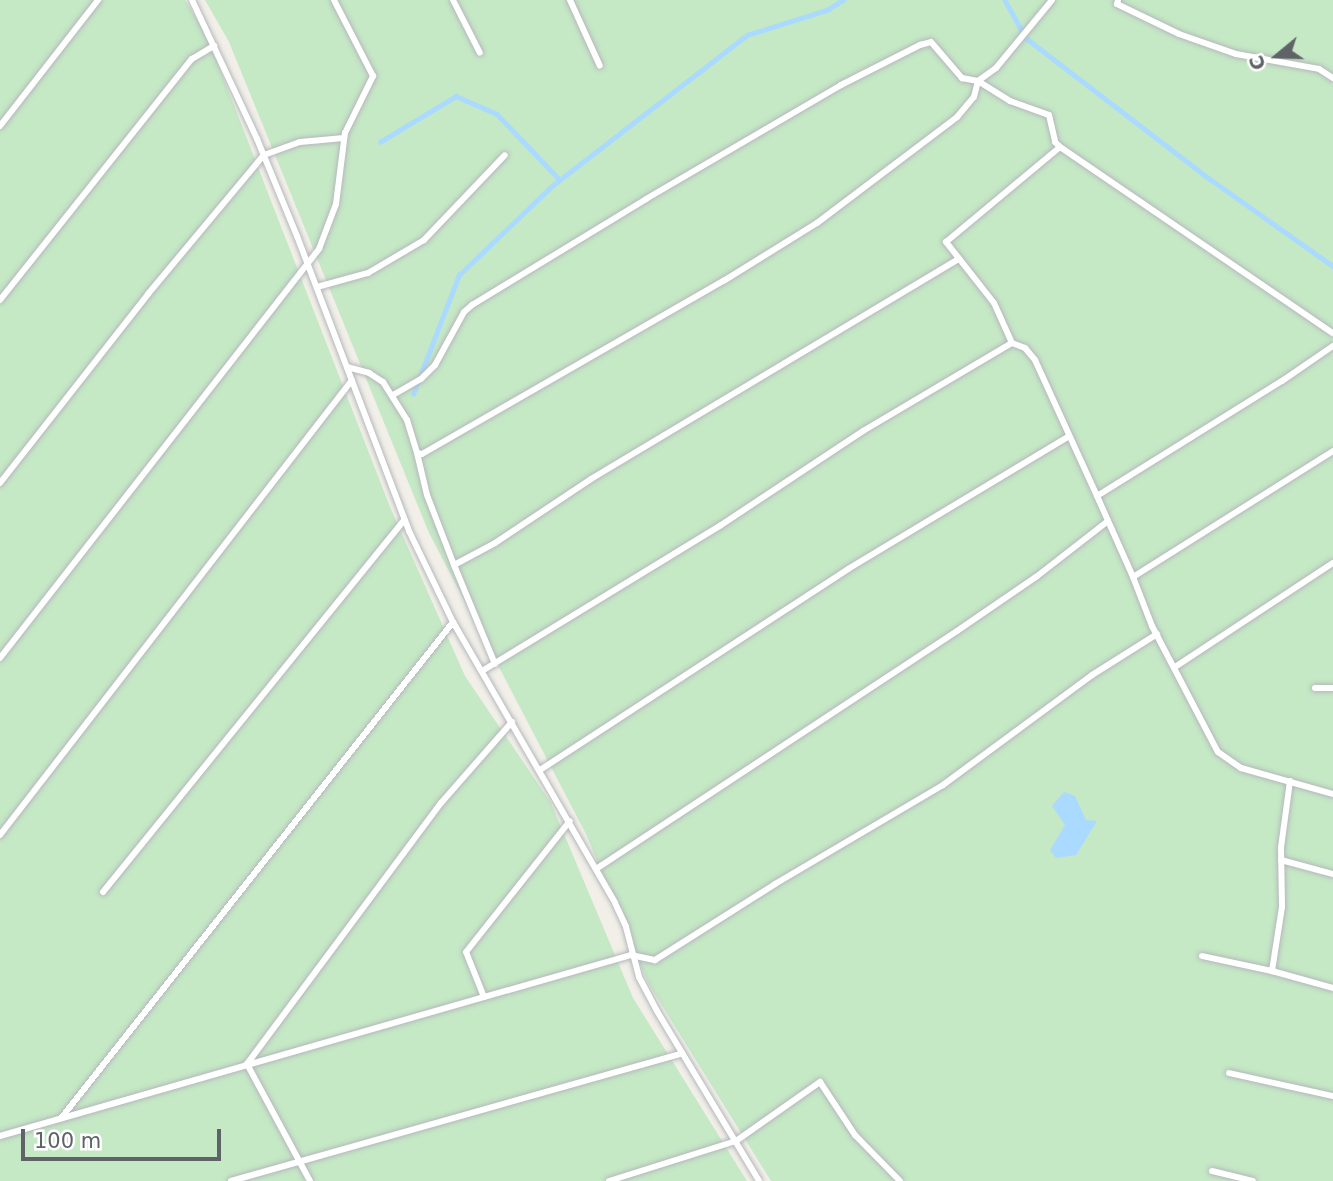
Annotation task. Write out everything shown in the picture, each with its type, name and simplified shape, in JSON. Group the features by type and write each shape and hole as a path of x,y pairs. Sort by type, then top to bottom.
{"lane":[{"path":"0,126 98,0"},
{"path":"192,0 264,155 309,265 404,520 453,622 570,821 626,927 631,955 657,1011 759,1181"},
{"path":"0,658 319,249 336,204 344,138 373,76 334,0"},
{"path":"453,0 480,53"},
{"path":"570,0 600,66"},
{"path":"417,453 443,443 789,242 957,117 974,97 978,81 996,68 1052,0"},
{"path":"1118,0 1118,4 1179,34 1236,54 1319,69 1333,78"},
{"path":"393,395 421,379 435,365 464,312 472,305 841,85 931,42 962,78 978,81 1010,101 1049,115 1055,142 1060,147 1333,334"},
{"path":"0,300 192,59 214,46"},
{"path":"0,483 148,294 264,155 300,142 344,138"},
{"path":"1060,147 946,242 994,303 1012,343 1025,348 1035,360 1157,634 1218,752 1241,768 1333,794"},
{"path":"317,287 368,273 424,240 505,155"},
{"path":"454,565 495,543 603,472 959,259"},
{"path":"482,671 722,525 863,431 1012,343"},
{"path":"1097,496 1271,388 1333,345"},
{"path":"348,368 369,373 383,382 407,420 427,495 495,664"},
{"path":"0,835 352,380"},
{"path":"540,769 859,562 1069,436"},
{"path":"1133,577 1333,452"},
{"path":"103,892 404,520"},
{"path":"596,869 957,631 1108,521"},
{"path":"1175,667 1333,563"},
{"path":"62,1117 453,622"},
{"path":"0,1136 631,955 655,960 775,884 943,785 1091,675 1157,634"},
{"path":"1315,688 1333,688"},
{"path":"247,1064 441,803 512,722"},
{"path":"1272,971 1282,907 1281,860 1290,781"},
{"path":"484,997 466,951 570,821"},
{"path":"1281,860 1333,874"},
{"path":"1202,956 1333,988"},
{"path":"231,1181 682,1053"},
{"path":"247,1064 310,1181"},
{"path":"1230,1073 1333,1096"},
{"path":"609,1181 736,1141 820,1082 855,1135 900,1181"},
{"path":"1212,1171 1253,1181"}],"green space":[{"path":"0,0 185,0 207,36 390,507 465,676 551,803 633,998 747,1181 0,1181"},
{"path":"205,0 1333,0 1333,1181 771,1181 648,983 586,834 429,533 229,42"}],"water":[{"path":"1064,792 1075,796 1086,820 1097,821 1076,855 1056,858 1050,850 1065,825 1052,806"}],"waterway":[{"path":"413,394 459,275 553,185 747,35 827,10 843,0"},
{"path":"1005,0 1026,38 1203,174 1333,266"},
{"path":"380,142 456,96 497,114 560,180"}]}
